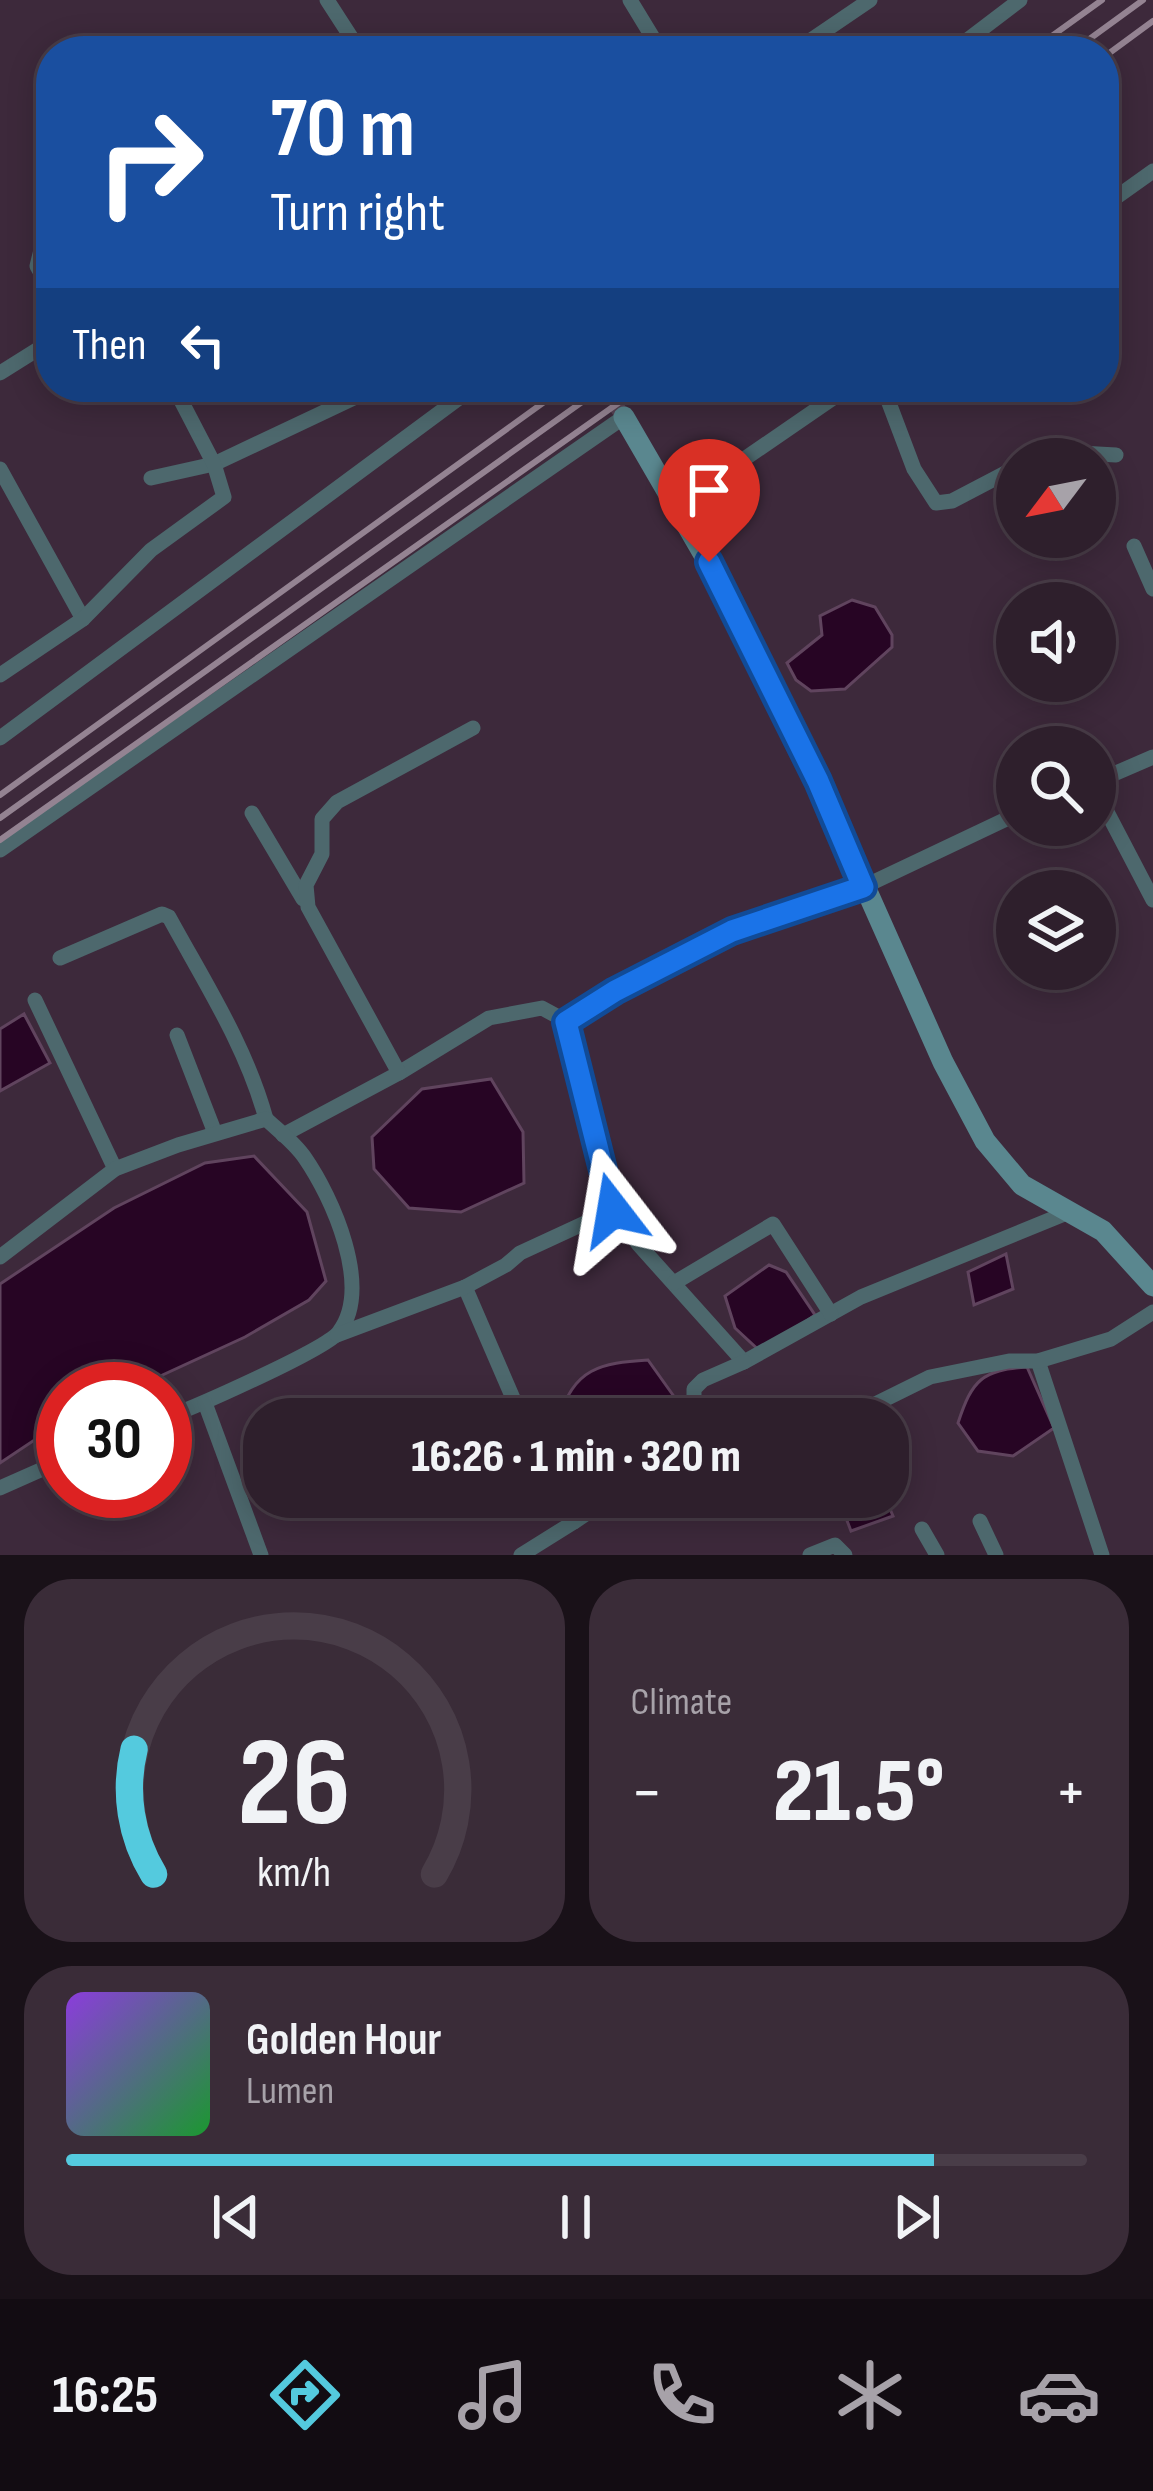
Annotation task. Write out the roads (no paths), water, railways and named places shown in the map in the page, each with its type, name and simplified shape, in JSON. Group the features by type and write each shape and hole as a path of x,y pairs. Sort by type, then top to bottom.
{"street":[{"path":"327,0 347,36"},
{"path":"630,0 652,36"},
{"path":"817,36 870,0"},
{"path":"973,36 1020,0"},
{"path":"1119,197 1151,177"},
{"path":"0,373 36,350"},
{"path":"0,674 83,619 151,550 224,497 214,464 182,402"},
{"path":"152,478 214,464 345,402"},
{"path":"0,738 453,402"},
{"path":"676,506 827,402"},
{"path":"889,402 922,488 936,503 952,501 996,478"},
{"path":"0,850 624,417 725,591 800,743 943,1062 985,1142 1022,1185 1103,1231 1153,1286"},
{"path":"0,469 83,619"},
{"path":"1134,546 1153,589"},
{"path":"308,907 306,885 322,854 322,819 327,810 473,728"},
{"path":"1116,776 1153,757"},
{"path":"252,812 399,1073"},
{"path":"566,1022 615,991 732,931 863,887 996,824"},
{"path":"1116,827 1153,900"},
{"path":"60,958 162,914 170,917 224,1014 256,1084 266,1119 303,1154 334,1207 350,1267 350,1310 337,1335"},
{"path":"35,1000 115,1169"},
{"path":"284,1135 489,1018 542,1008 566,1022 613,1210 743,1362"},
{"path":"177,1035 215,1133"},
{"path":"0,1257 115,1169 266,1119"},
{"path":"192,1408 337,1335 465,1287 520,1252 613,1210"},
{"path":"694,1398 694,1389 703,1380 861,1297 1070,1212"},
{"path":"674,1282 773,1224 831,1314"},
{"path":"465,1287 513,1398"},
{"path":"884,1398 930,1377 1009,1361 1038,1361 1111,1339 1153,1312"},
{"path":"1038,1361 1102,1555"},
{"path":"205,1403 261,1555"},
{"path":"0,1488 36,1472"},
{"path":"572,1518 574,1522"},
{"path":"521,1555 580,1518"},
{"path":"980,1521 996,1555"},
{"path":"922,1529 937,1555"},
{"path":"810,1555 835,1545 845,1555"}],"tunnel":[{"path":"613,402 624,417"}],"railway":[{"path":"1052,36 1102,0"},
{"path":"1094,36 1143,0"},
{"path":"1119,46 1153,21"},
{"path":"0,795 544,402"},
{"path":"0,818 582,402"},
{"path":"0,840 620,402"}]}
